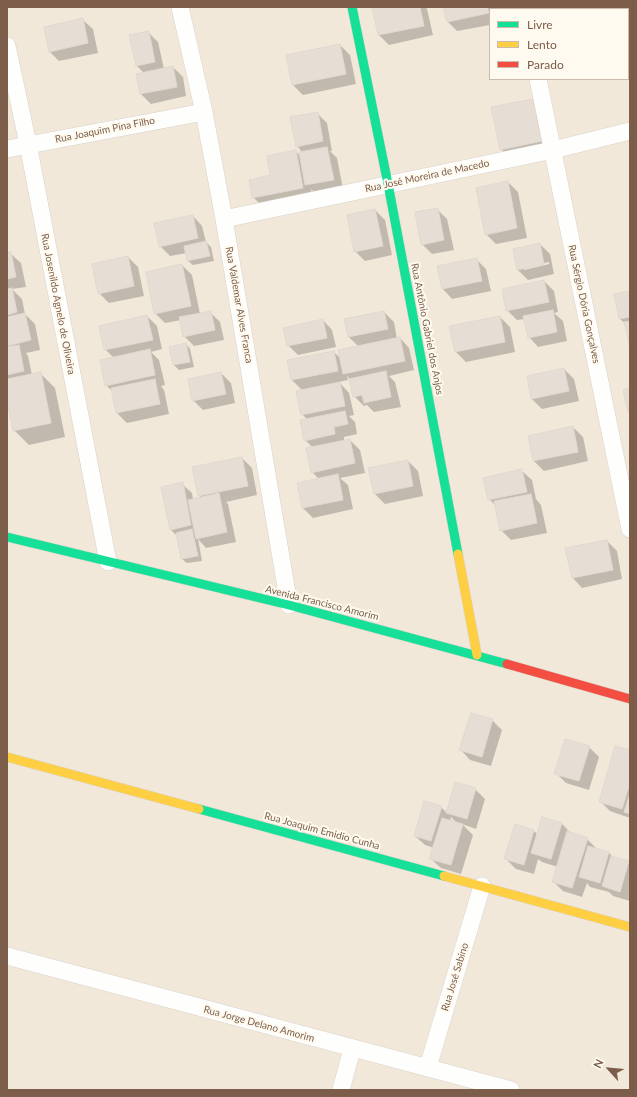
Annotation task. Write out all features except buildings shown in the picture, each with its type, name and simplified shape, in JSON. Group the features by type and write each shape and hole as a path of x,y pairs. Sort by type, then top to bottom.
{"street":[{"name":"Rua Valdemar Alves Franca","path":"180,7 204,112 224,219 289,605"},
{"name":"Rua Antônio Gabriel dos Anjos","path":"352,7 388,184 477,655"},
{"name":"Rua Josenildo Agnelo de Oliveira","path":"7,46 28,144 108,562"},
{"name":"Rua Sérgio Dória Gonçalves","path":"538,80 630,528"},
{"name":"Rua Joaquim Pina Filho","path":"7,149 204,112"},
{"name":"Rua José Moreira de Macedo","path":"224,219 553,150 630,131"},
{"name":"Avenida Francisco Amorim","path":"8,542 108,562 289,605 477,655 630,699"},
{"name":"Rua Joaquim Emidio Cunha","path":"7,757 630,927"},
{"name":"Rua José Sabino","path":"428,1067 482,886"},
{"name":"Rua Jorge Delano Amorim","path":"7,956 352,1049 428,1067 511,1090"},
{"path":"341,1090 352,1049"}],"shaded area":[{"path":"7,7 630,7 630,1090 7,1090"}],"traffic: fast":[{"path":"352,7 388,184 458,554"},
{"path":"7,537 289,605 507,664"},
{"path":"199,809 444,876"}],"traffic: slow":[{"path":"458,554 477,655"},
{"path":"7,757 199,809"},
{"path":"444,876 630,927"}],"traffic: jam":[{"path":"507,664 630,699"}]}
